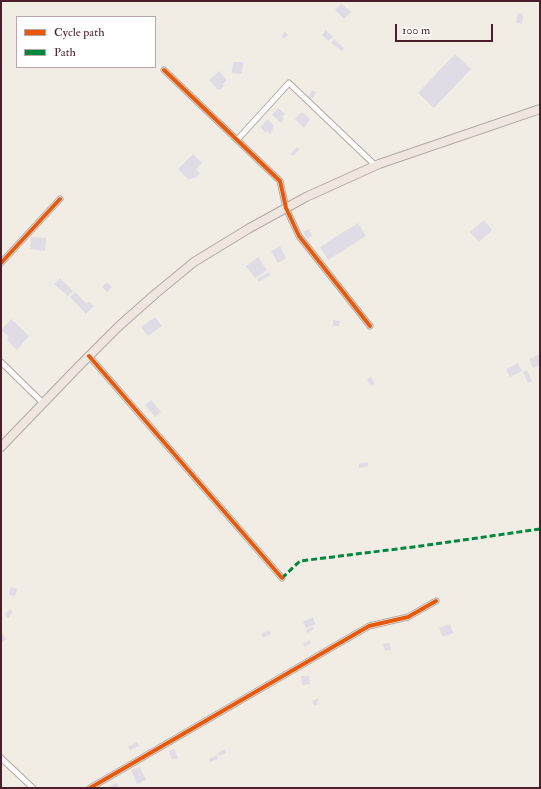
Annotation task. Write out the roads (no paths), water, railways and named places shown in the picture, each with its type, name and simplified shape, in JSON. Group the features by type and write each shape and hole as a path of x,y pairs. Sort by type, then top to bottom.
{"highway":[{"path":"1,447 118,327 194,262 248,229 306,197 376,166 540,109"}],"street":[{"path":"164,70 280,181 286,208 299,236 370,326"},
{"path":"237,140 289,84 376,166"},
{"path":"1,263 60,199"},
{"path":"89,356 282,578"},
{"path":"1,362 43,403"},
{"path":"90,788 369,626 408,617 436,601"},
{"path":"2,761 32,788"}]}
